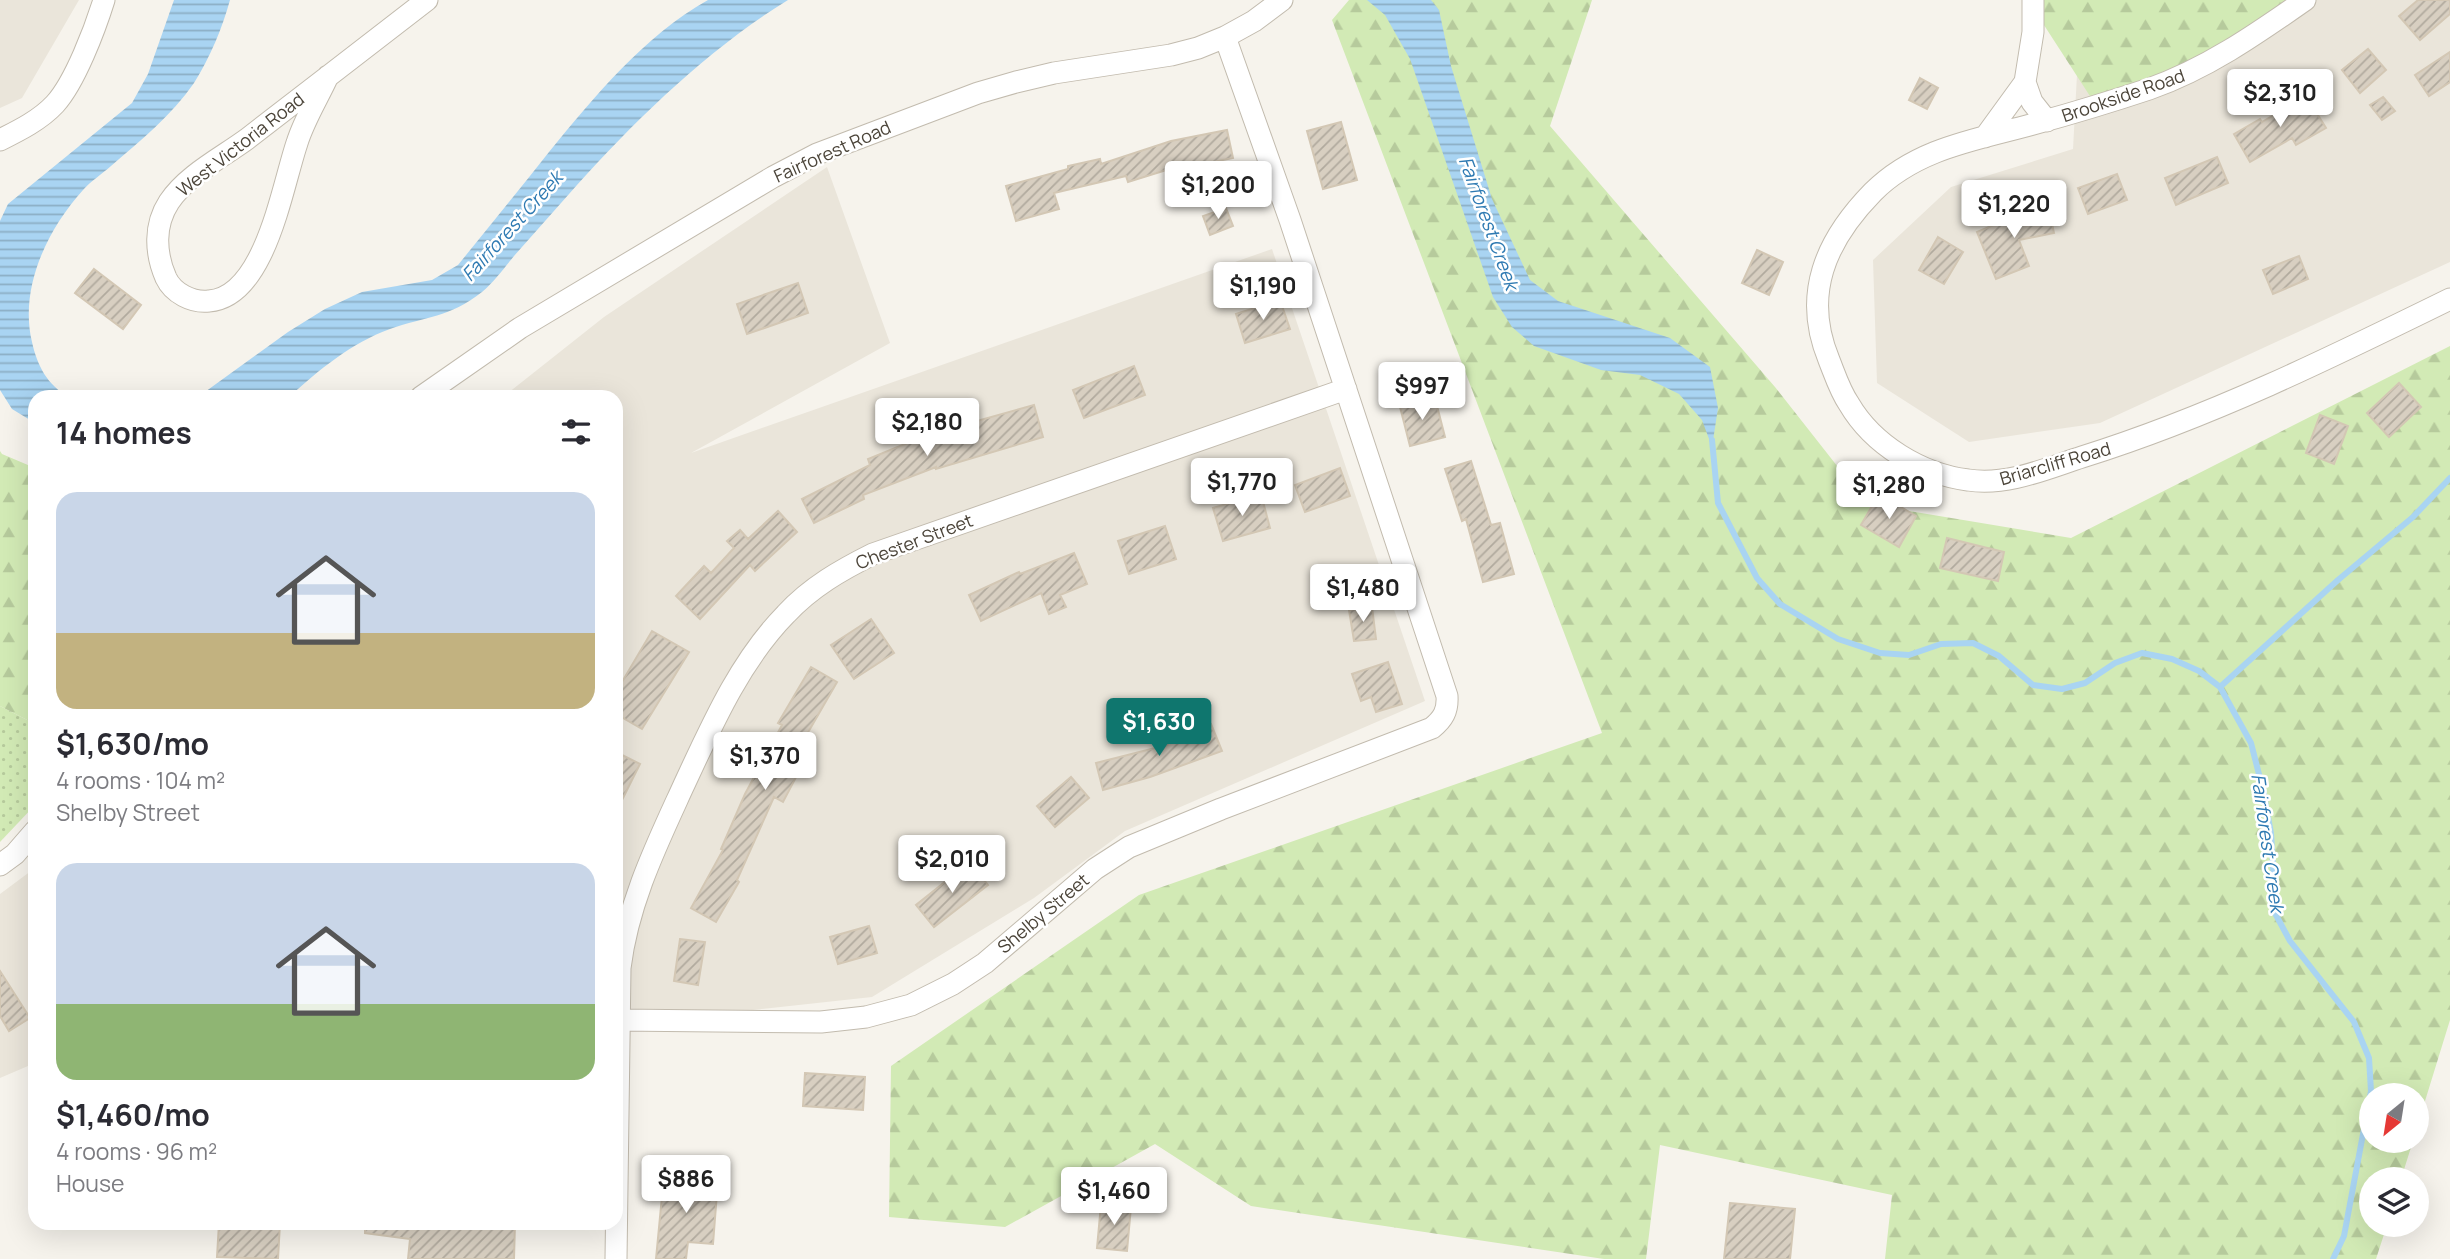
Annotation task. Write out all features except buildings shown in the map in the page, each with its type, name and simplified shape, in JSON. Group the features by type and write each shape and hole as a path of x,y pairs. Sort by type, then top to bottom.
{"street":[{"path":"0,140 40,118 68,86 104,0"},
{"name":"West Victoria Road","path":"328,76 297,141 266,243 250,275 236,292 223,299 208,302 180,294 169,284 160,265 157,244 159,223 168,203 181,186 427,0"},
{"name":"Fairforest Road","path":"431,390 520,328 773,177 817,154 978,93 1016,82 1199,48 1254,21 1282,0"},
{"path":"1985,137 2025,82 2032,32 2033,0"},
{"name":"Brookside Road","path":"1985,137 2047,121 2151,88 2204,66 2305,0"},
{"path":"1225,37 1346,389"},
{"name":"Brookside Road","path":"2025,82 2032,102 2047,121"},
{"name":"Briarcliff Road","path":"1985,137 1931,152 1903,167 1887,180 1871,194 1847,225 1826,257 1818,282 1816,308 1819,334 1847,402 1861,422 1887,446 1943,475 1969,481 1996,481 2023,476 2121,445 2218,408 2301,372 2450,299"},
{"name":"Shelby Street","path":"623,1020 844,1020 911,1005 953,984 985,963 1095,869 1129,847 1221,808 1432,728 1440,722 1446,713 1447,696 1346,389"},
{"name":"Chester Street","path":"623,950 628,920 661,835 708,732 733,686 770,633 785,614 811,590 841,570 873,554 1346,389"},
{"path":"0,865 15,854 28,839"},
{"name":"Chester Street","path":"616,1230 616,1259"}],"shaded area":[{"path":"0,0 79,0 22,98 0,108"},
{"path":"2081,0 2450,0 2450,262 2100,423 1969,442 1877,383 1873,260 1951,187 2073,149"},
{"path":"827,167 890,343 691,453 1272,249 1425,701 1125,831 1034,898 872,997 623,1024 623,390 512,390 604,317"},
{"path":"28,873 28,1066 0,1078 0,894"}],"green space":[{"path":"1349,0 1592,0 1550,126 1775,387 1867,504 2071,538 2450,346 2450,1020 2429,1088 2429,1083 2359,1083 2359,1153 2409,1153 2405,1167 2359,1167 2359,1237 2383,1237 2376,1259 1885,1259 1892,1195 1660,1145 1646,1259 1604,1259 1251,1206 1155,1144 1005,1227 889,1217 891,1066 1139,895 1602,733 1332,20"},
{"path":"2044,0 2299,0 2256,34 2097,107 2042,22"},
{"path":"0,451 28,465 28,720 0,706"},
{"path":"0,706 28,720 28,812 0,842"}],"water":[{"path":"174,0 230,0 210,53 185,95 155,127 83,190 48,241 33,281 29,322 40,366 59,390 28,390 28,419 12,409 0,390 0,221 8,204 132,103 148,74"},
{"path":"708,0 788,0 731,39 676,85 600,160 495,279 470,301 448,312 390,329 362,342 324,367 297,390 208,390 325,309 362,292 432,280 458,265 566,131 622,68 685,15"},
{"path":"1367,0 1431,0 1439,10 1451,66 1492,199 1530,280 1558,301 1670,338 1710,367 1718,408 1712,447 1702,420 1679,394 1640,375 1601,370 1534,346 1512,327 1493,297 1410,59 1385,15"}],"waterway":[{"name":"Fairforest Creek","path":"1712,440 1718,503 1757,578 1780,604 1838,639 1880,653 1909,655 1941,644 1973,643 1999,656 2033,685 2062,689 2085,683 2115,663 2142,653 2172,659 2199,671 2220,687 2251,743 2263,790 2271,833 2276,915 2290,941 2354,1022 2369,1058 2371,1091 2344,1236 2333,1259"},
{"path":"2220,687 2338,580 2413,517 2450,478"}]}
